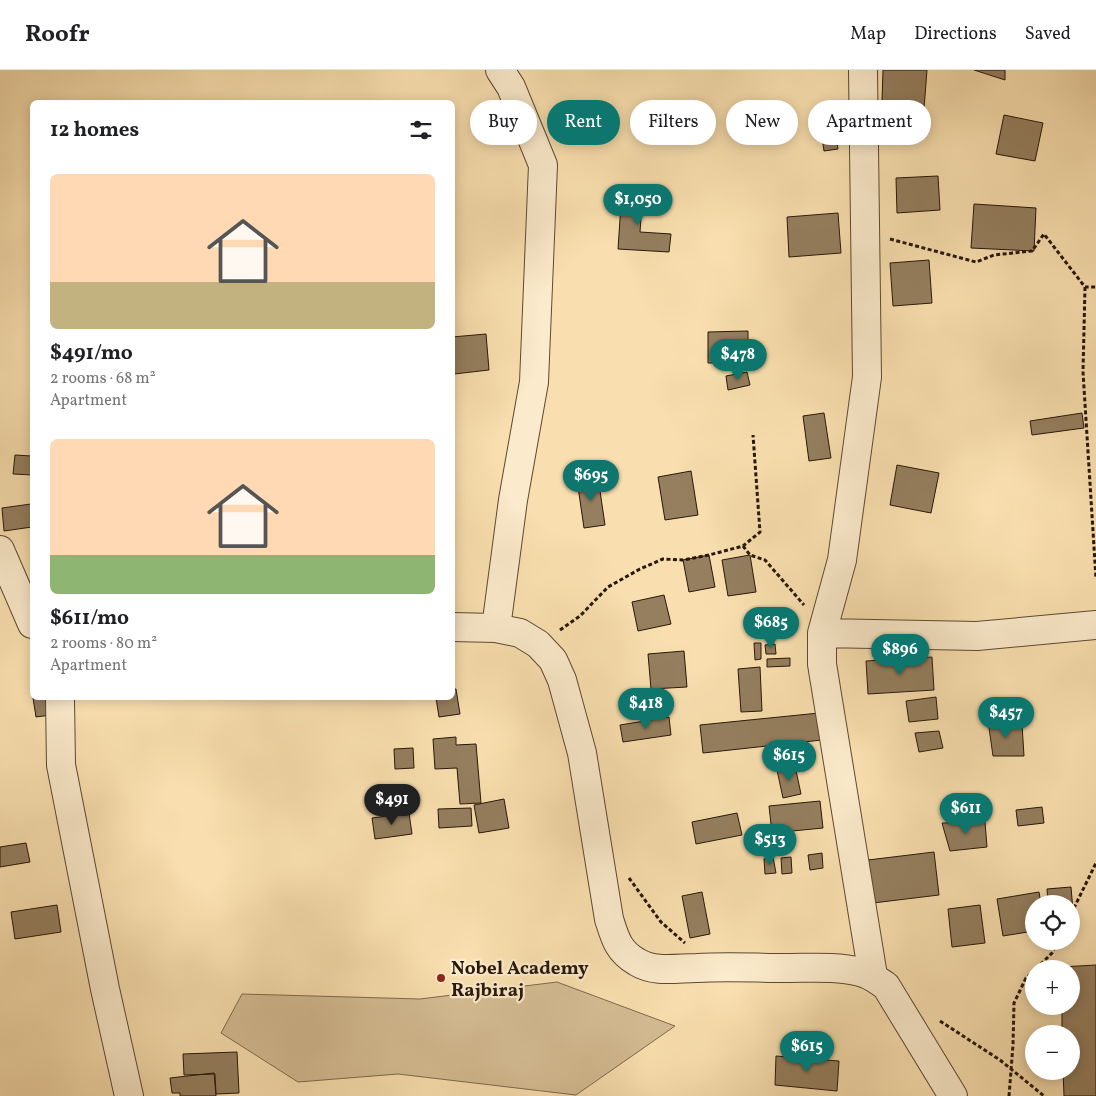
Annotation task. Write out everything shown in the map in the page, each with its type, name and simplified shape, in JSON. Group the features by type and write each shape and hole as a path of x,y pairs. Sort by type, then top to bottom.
{"street":[{"path":"496,628 513,500 534,382 543,165 511,86 500,70"},
{"path":"863,70 867,377 842,560 822,633 822,664 873,976"},
{"path":"0,550 30,619"},
{"path":"822,633 977,636 1096,625"},
{"path":"455,627 496,628 520,633 538,644 553,660 562,680 582,753 609,919 617,944 625,953 638,963 667,970 698,968 826,968 858,971 873,976 886,986 952,1096"},
{"path":"60,700 61,765 128,1096"}],"path":[{"path":"864,232 976,262 994,256 1032,251 1044,234 1085,287 1083,372 1093,516 1094,573 1096,579"},
{"path":"1085,287 1096,287"},
{"path":"538,644 580,616 608,587 640,569 662,559 683,560 743,546 760,532 753,435"},
{"path":"743,546 750,555 766,560 804,605 822,633"},
{"path":"1080,896 1096,864"},
{"path":"624,871 661,922 683,940 698,968"},
{"path":"1045,960 1054,950"},
{"path":"1009,1096 1014,1003 1025,980"},
{"path":"935,1018 1011,1068 1044,1096"}],"shaded area":[{"path":"557,982 675,1026 576,1095 398,1074 298,1082 221,1033 242,994 420,999"}],"building":[{"path":"883,70 927,70 925,100 882,100"},
{"path":"974,70 1005,70 1005,80"},
{"path":"1004,115 1043,123 1035,161 996,154"},
{"path":"823,145 837,145 838,149 824,151"},
{"path":"938,176 940,210 897,213 896,178"},
{"path":"622,189 643,190 640,232 671,234 669,252 618,249"},
{"path":"974,204 1036,208 1034,251 971,248"},
{"path":"838,213 841,253 789,257 787,217"},
{"path":"929,260 932,303 893,306 890,263"},
{"path":"748,331 748,363 708,363 708,332"},
{"path":"486,334 489,370 455,374 455,337"},
{"path":"747,372 750,385 728,390 726,376"},
{"path":"824,413 831,458 809,461 803,416"},
{"path":"1082,413 1084,428 1032,435 1030,421"},
{"path":"15,455 30,456 30,475 13,474"},
{"path":"897,465 939,473 931,513 890,505"},
{"path":"691,471 698,515 665,520 658,477"},
{"path":"598,477 605,525 584,528 577,480"},
{"path":"30,504 30,527 4,531 2,508"},
{"path":"709,555 715,587 689,592 683,560"},
{"path":"750,555 756,592 728,596 722,560"},
{"path":"664,595 671,624 638,631 632,602"},
{"path":"754,643 761,643 761,659 755,660"},
{"path":"775,644 776,654 766,654 765,645"},
{"path":"684,651 687,687 651,689 648,654"},
{"path":"932,657 934,690 868,694 866,661"},
{"path":"790,658 790,666 767,667 767,659"},
{"path":"760,667 762,711 741,712 738,669"},
{"path":"456,689 460,714 439,717 436,700 455,700"},
{"path":"936,697 938,719 909,722 906,701"},
{"path":"33,700 55,700 58,714 36,717"},
{"path":"819,713 822,740 703,753 700,725"},
{"path":"669,717 671,735 623,742 620,725"},
{"path":"988,721 1022,724 1024,756 993,756"},
{"path":"939,731 943,748 919,752 915,733"},
{"path":"456,737 456,745 476,744 481,803 460,804 457,768 435,769 433,739"},
{"path":"413,748 414,768 395,769 394,749"},
{"path":"795,766 801,794 783,798 777,770"},
{"path":"504,799 509,828 479,833 474,805"},
{"path":"820,801 823,828 772,833 769,806"},
{"path":"1042,807 1044,823 1018,826 1016,810"},
{"path":"471,808 472,826 439,828 438,809"},
{"path":"409,813 412,834 375,839 372,818"},
{"path":"737,813 742,835 696,844 692,822"},
{"path":"985,822 987,847 950,851 942,823"},
{"path":"26,843 30,862 0,867 0,847"},
{"path":"934,852 939,895 873,903 868,860"},
{"path":"822,853 823,868 810,870 808,855"},
{"path":"773,857 776,873 765,874 764,859"},
{"path":"791,857 792,873 782,874 781,858"},
{"path":"1071,887 1072,895 1047,895 1047,889"},
{"path":"702,892 710,934 690,938 682,896"},
{"path":"1039,892 1040,895 1025,895 1025,932 1003,936 997,899"},
{"path":"57,905 61,932 15,939 11,912"},
{"path":"980,905 985,943 952,947 948,909"},
{"path":"1096,965 1096,1096 1064,1096 1063,1080 1080,1080 1080,1025 1062,1025 1062,1015 1080,1015 1080,966"},
{"path":"237,1052 239,1093 216,1094 215,1074 184,1075 183,1054"},
{"path":"776,1056 839,1061 837,1091 775,1085"},
{"path":"214,1073 216,1096 180,1096 180,1093 172,1093 170,1078"}],"place":[{"name":"Nobel Academy Rajbiraj","path":"441,978"}]}
